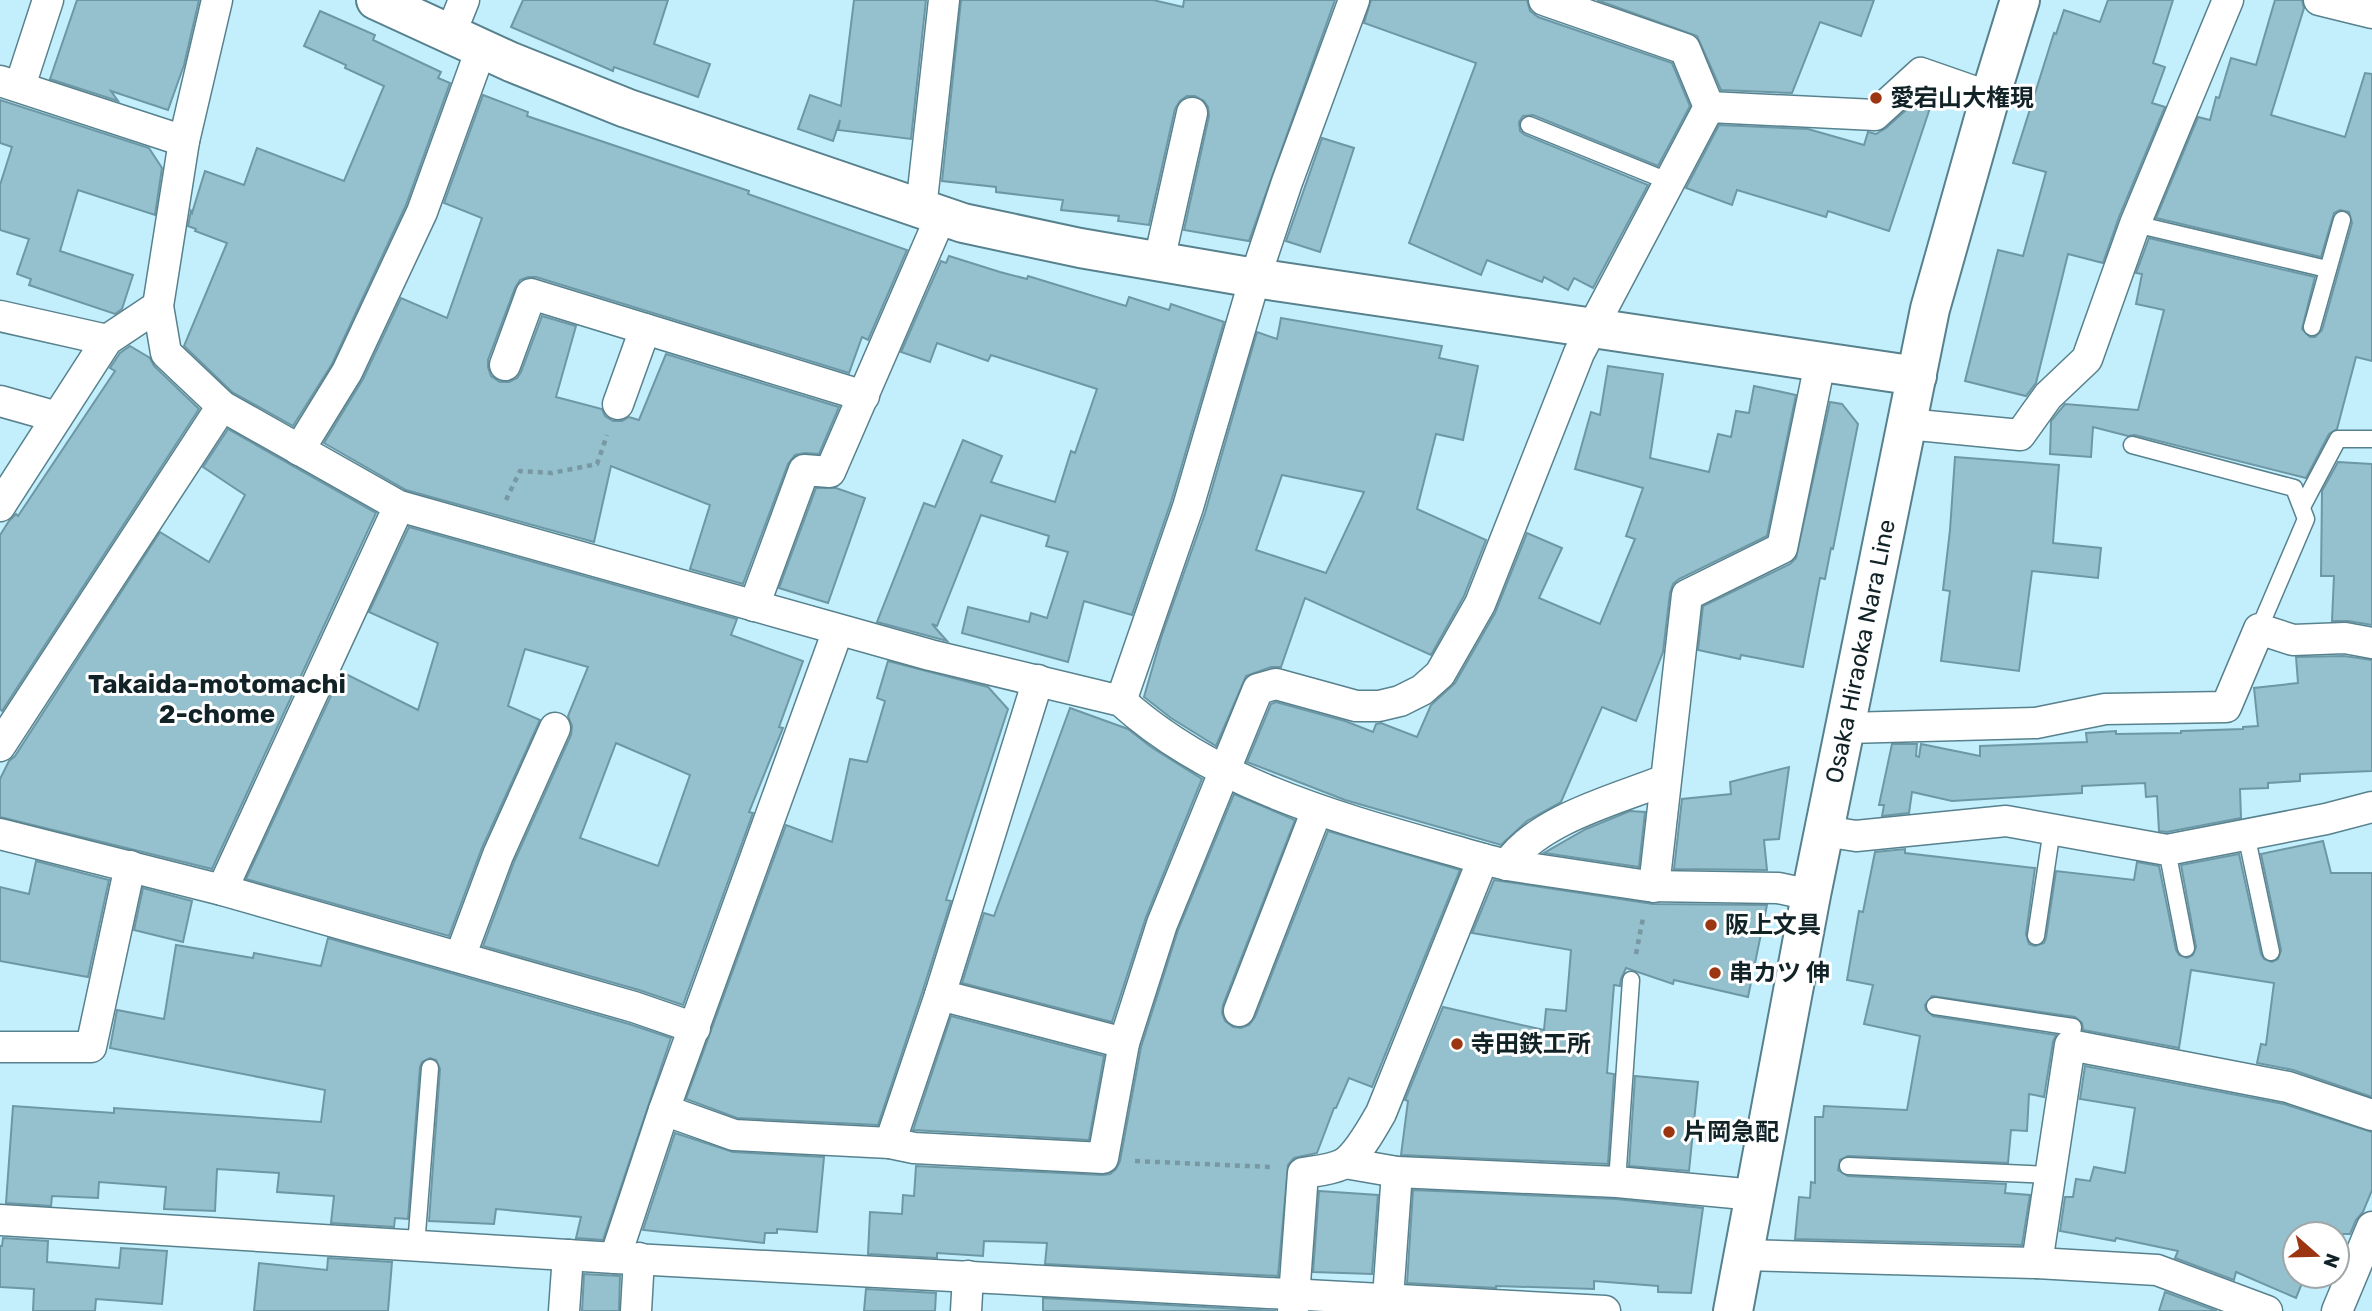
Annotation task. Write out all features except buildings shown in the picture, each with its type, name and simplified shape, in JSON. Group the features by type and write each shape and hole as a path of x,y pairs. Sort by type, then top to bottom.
{"street":[{"path":"48,0 10,83 184,141"},
{"path":"217,0 184,141 158,306 166,353 222,406 299,450 399,506 838,630 1121,701 1144,722 1225,773 1317,810 1495,862 1651,886 1778,888 1811,895"},
{"path":"376,0 465,28 626,108 962,223 1080,248 1255,278 1917,376"},
{"path":"754,606 804,470 830,472 864,396 931,213 944,0"},
{"path":"1121,701 1188,507 1255,278 1354,0"},
{"path":"664,1111 734,1135 1103,1158 1124,1043 1162,924 1258,689 1276,684 1356,706 1379,706 1400,701 1422,690 1440,674 1480,604 1579,353 1709,107 1685,49 1544,0"},
{"name":"Osaka Hiraoka Nara Line","path":"1733,1311 1811,895 1930,309 2020,0"},
{"path":"1907,424 2020,435 2048,396 2087,359 2135,224 2228,0"},
{"path":"2319,0 2372,13"},
{"path":"299,450 347,372 422,212 465,28"},
{"path":"1709,107 1874,115 1920,73 1990,97"},
{"path":"1159,261 1192,113"},
{"path":"505,365 531,294 864,396"},
{"path":"0,506 107,340 158,306"},
{"path":"0,316 107,340"},
{"path":"618,404 645,329"},
{"path":"1651,886 1687,595 1782,548 1821,363"},
{"path":"0,401 57,418"},
{"path":"0,746 222,406"},
{"path":"222,890 399,506"},
{"path":"1847,728 2036,723 2105,709 2226,707 2259,629 2293,640 2345,638 2372,643"},
{"path":"636,1311 627,1258 664,1111 838,630"},
{"path":"890,1143 940,995 1038,680"},
{"path":"460,957 498,855 555,729"},
{"path":"1345,1163 1373,1128 1381,1113 1495,862 1559,822 1665,780"},
{"path":"1825,831 1856,836 2006,821 2167,850 2326,819 2372,807"},
{"path":"1239,1011 1317,810"},
{"path":"0,834 222,890 634,1007 695,1028"},
{"path":"0,1047 91,1047 130,866"},
{"path":"940,995 1124,1043"},
{"path":"2037,1263 2070,1045 2288,1087 2372,1115"},
{"path":"1293,1302 1303,1172 1345,1163 1397,1172 1617,1182 1755,1195"},
{"path":"1388,1298 1397,1172"},
{"path":"0,1220 568,1255 968,1276 1293,1302 1388,1298 1605,1311"},
{"path":"2337,1311 2372,1227"},
{"path":"564,1311 568,1255"},
{"path":"1744,1255 2037,1263 2157,1270 2267,1311"},
{"path":"966,1311 968,1276"}],"lane":[{"path":"1528,125 1670,182"},
{"path":"2312,327 2342,220"},
{"path":"2135,224 2328,269"},
{"path":"2302,507 2338,439 2372,439"},
{"path":"2132,445 2294,488 2306,519 2259,629"},
{"path":"2036,936 2052,829"},
{"path":"2246,834 2271,952"},
{"path":"2167,850 2186,948"},
{"path":"1617,1182 1631,980"},
{"path":"1935,1006 2073,1027 2070,1045"},
{"path":"416,1246 430,1068"},
{"path":"1848,1166 2050,1175"}],"path":[{"path":"491,532 520,471 552,473 597,464 618,404"},
{"path":"1631,980 1651,886"},
{"path":"1103,1158 1291,1168 1303,1172"}],"place":[{"name":"愛宕山大権現","path":"1876,98"},
{"name":"阪上文具","path":"1711,925"},
{"name":"串カツ 伸","path":"1715,973"},
{"name":"寺田鉄工所","path":"1457,1044"},
{"name":"片岡急配","path":"1669,1132"}],"district":[{"name":"Takaida-motomachi 2-chome","path":"217,699"}]}
